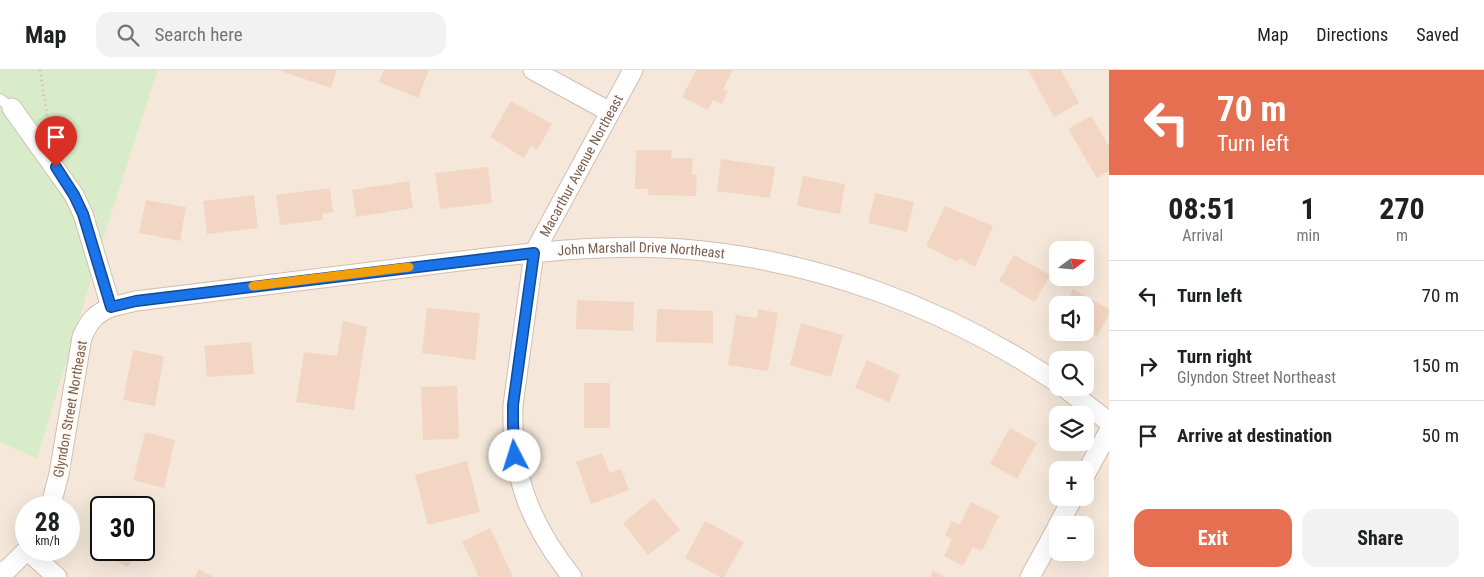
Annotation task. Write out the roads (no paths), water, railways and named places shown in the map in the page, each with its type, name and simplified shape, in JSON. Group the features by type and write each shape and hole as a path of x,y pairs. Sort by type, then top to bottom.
{"street":[{"path":"532,70 610,112"},
{"name":"Macarthur Avenue Northeast","path":"572,577 552,552 536,525 524,492 515,456 513,405 534,253 633,70"},
{"path":"6,103 74,195 83,214 111,307"},
{"name":"John Marshall Drive Northeast","path":"111,307 146,299 534,253 624,247 683,249 742,256 800,268 856,283 913,304 969,330 1022,359 1049,377"},
{"name":"Glyndon Street Northeast","path":"53,496 59,474 82,337 89,322 96,314 111,307"},
{"path":"1075,396 1109,422"},
{"path":"1093,461 1109,431"},
{"path":"1030,577 1049,542"},
{"path":"0,574 17,561"},
{"path":"39,561 57,577"}]}
